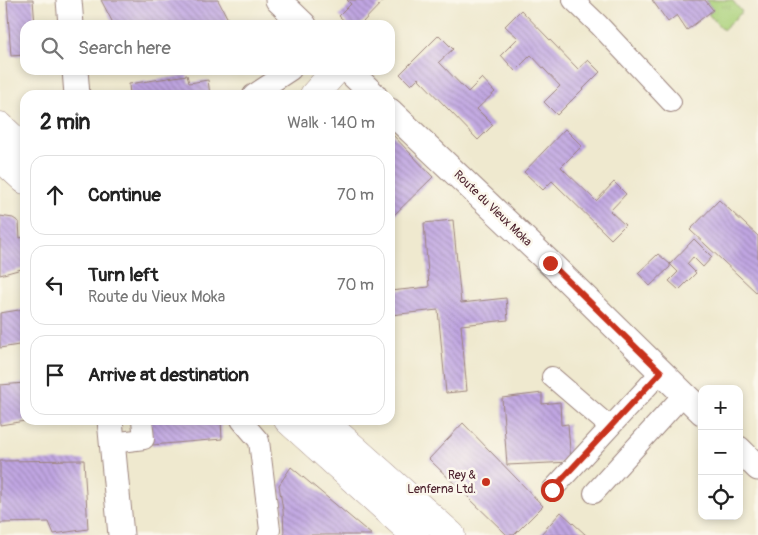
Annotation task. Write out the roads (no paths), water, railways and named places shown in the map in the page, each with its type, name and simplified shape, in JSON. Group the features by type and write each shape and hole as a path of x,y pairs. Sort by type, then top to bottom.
{"highway":[{"path":"318,90 332,75"},
{"path":"0,126 20,145"},
{"path":"0,157 20,175"},
{"path":"294,425 415,535"},
{"path":"328,425 452,535"}],"main road":[{"path":"69,0 71,20"},
{"path":"278,0 299,20"},
{"path":"75,75 77,90"},
{"path":"353,75 369,90"},
{"name":"Route du Vieux Moka","path":"395,116 550,263 698,408"},
{"path":"111,432 121,535"},
{"path":"743,453 758,468"}],"lane":[{"path":"573,0 671,102"},
{"path":"261,90 283,75"},
{"path":"552,490 661,372"},
{"path":"552,377 610,427"},
{"path":"594,493 684,394"},
{"path":"111,432 144,438 143,425"},
{"path":"245,425 259,441 270,530 268,535"}],"place":[{"name":"Rey & Lenferna Ltd.","path":"486,482"}]}
